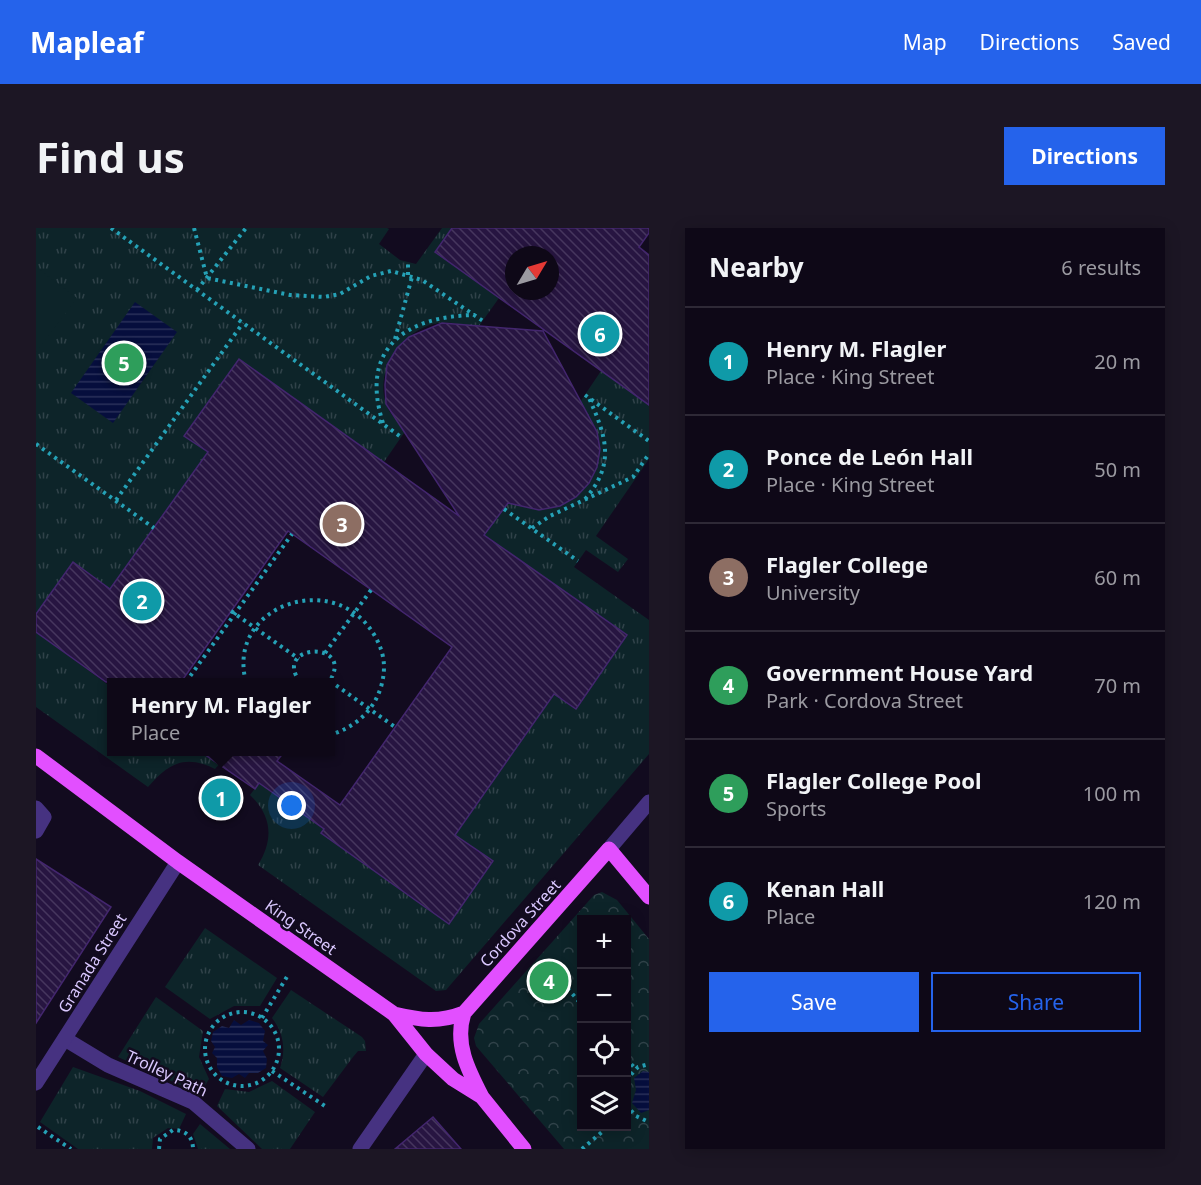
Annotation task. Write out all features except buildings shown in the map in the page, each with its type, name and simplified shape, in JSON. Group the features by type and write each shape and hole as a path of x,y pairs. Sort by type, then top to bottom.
{"main road":[{"name":"King Street","path":"36,756 178,862 394,1014 426,1054 453,1079 482,1097 524,1149"},
{"path":"609,849 649,897"},
{"name":"Cordova Street","path":"394,1014 430,1022 447,1019 464,1012 609,849"},
{"path":"464,1012 459,1027 460,1044 467,1066 482,1097"}],"street":[{"name":"Cordova Street","path":"609,849 649,802"},
{"path":"36,808 44,818 36,831"},
{"name":"Granada Street","path":"36,1083 178,862"},
{"name":"Trolley Path","path":"66,1039 108,1065 194,1102 248,1149"},
{"path":"360,1149 426,1054"}],"path":[{"path":"111,228 401,437"},
{"path":"194,228 207,278"},
{"path":"197,290 246,228"},
{"path":"394,340 410,276 408,262"},
{"path":"207,278 248,284 283,294 324,297 340,294 380,273 391,271 410,276 437,289 483,321"},
{"path":"383,424 378,406 378,370 385,351 394,340 408,329 442,316 475,315"},
{"path":"116,500 243,322"},
{"path":"584,500 598,480 606,448 604,430 587,396 649,441"},
{"path":"36,444 154,528"},
{"path":"532,528 550,516 633,477 649,454"},
{"path":"504,509 578,561"},
{"path":"189,678 233,612 292,534"},
{"path":"325,653 371,590"},
{"path":"246,678 245,657 256,628 278,608 297,600 317,598 337,603 355,612 371,629 382,650 384,676 370,710 346,730 335,733"},
{"path":"233,612 299,658"},
{"path":"299,678 295,668 299,658 308,651 325,653"},
{"path":"325,653 334,669 331,678"},
{"path":"335,686 394,728"},
{"path":"528,942 577,999"},
{"path":"262,1018 288,975"},
{"path":"245,1011 262,1018 275,1030 279,1042 279,1055 272,1071 257,1083 233,1085 213,1073 204,1053 208,1031 224,1015 245,1011"},
{"path":"631,1063 636,1069"},
{"path":"629,1077 636,1069 649,1064"},
{"path":"272,1071 325,1106"},
{"path":"631,1112 649,1122"},
{"path":"38,1127 71,1149"},
{"path":"159,1149 160,1139 173,1130 186,1132 193,1149"},
{"path":"582,1149 603,1131"}],"green space":[{"path":"36,228 387,228 389,229 379,244 400,260 416,264 442,228 452,228 435,252 499,298 474,333 457,324 441,323 426,326 412,334 400,345 385,373 383,389 387,408 406,430 384,462 239,359 185,435 208,452 110,589 73,562 36,614"},
{"path":"36,267 77,298 36,352"},
{"path":"601,371 649,405 649,459 596,536 628,559 618,572 586,550 574,567 649,620 649,754 446,990 436,991 258,865 267,846 268,828 263,811 250,795 259,783 324,829 321,833 449,924 455,835 554,694 576,709 627,635 484,535 510,500 536,510 554,508 567,502 588,484 599,460 600,446 593,424 578,405"},
{"path":"36,632 107,684 107,756 220,756 224,759 215,769 195,762 178,763 163,772 148,787 36,707"},
{"path":"602,892 617,900 629,915 577,915 577,1131 631,1131 631,917 649,939 649,1149 564,1149 476,1046 474,1038 479,1024 594,895"},
{"path":"205,928 277,978 260,1006 234,1006 210,1019 165,987"},
{"path":"291,990 365,1041 366,1051 358,1051 323,1097 280,1068 283,1042 272,1018"},
{"path":"156,997 203,1031 199,1057 209,1079 200,1094 118,1057"},
{"path":"73,1067 140,1091 186,1114 179,1129 168,1128 153,1138 152,1149 78,1149 40,1122"},
{"path":"272,1081 315,1112 290,1149 262,1149 217,1106 225,1089 249,1092"},
{"path":"200,1124 230,1149 198,1149 193,1134"}],"shaded area":[{"path":"135,302 177,332 113,423 71,393"},
{"path":"234,1020 241,1025 249,1020 259,1023 265,1031 263,1041 268,1045 263,1051 267,1059 266,1068 258,1073 249,1073 245,1078 239,1074 232,1078 222,1076 217,1067 217,1058 212,1053 215,1047 211,1041 213,1032 222,1026 229,1028"},
{"path":"643,1071 649,1072 649,1110 641,1113 632,1103 636,1090 634,1078"}],"place":[{"name":"Kenan Hall","path":"600,334"},
{"name":"Flagler College Pool","path":"124,363"},
{"name":"Flagler College","path":"342,524"},
{"name":"Ponce de León Hall","path":"142,601"},
{"name":"Henry M. Flagler","path":"221,798"},
{"name":"Government House Yard","path":"549,981"}]}
